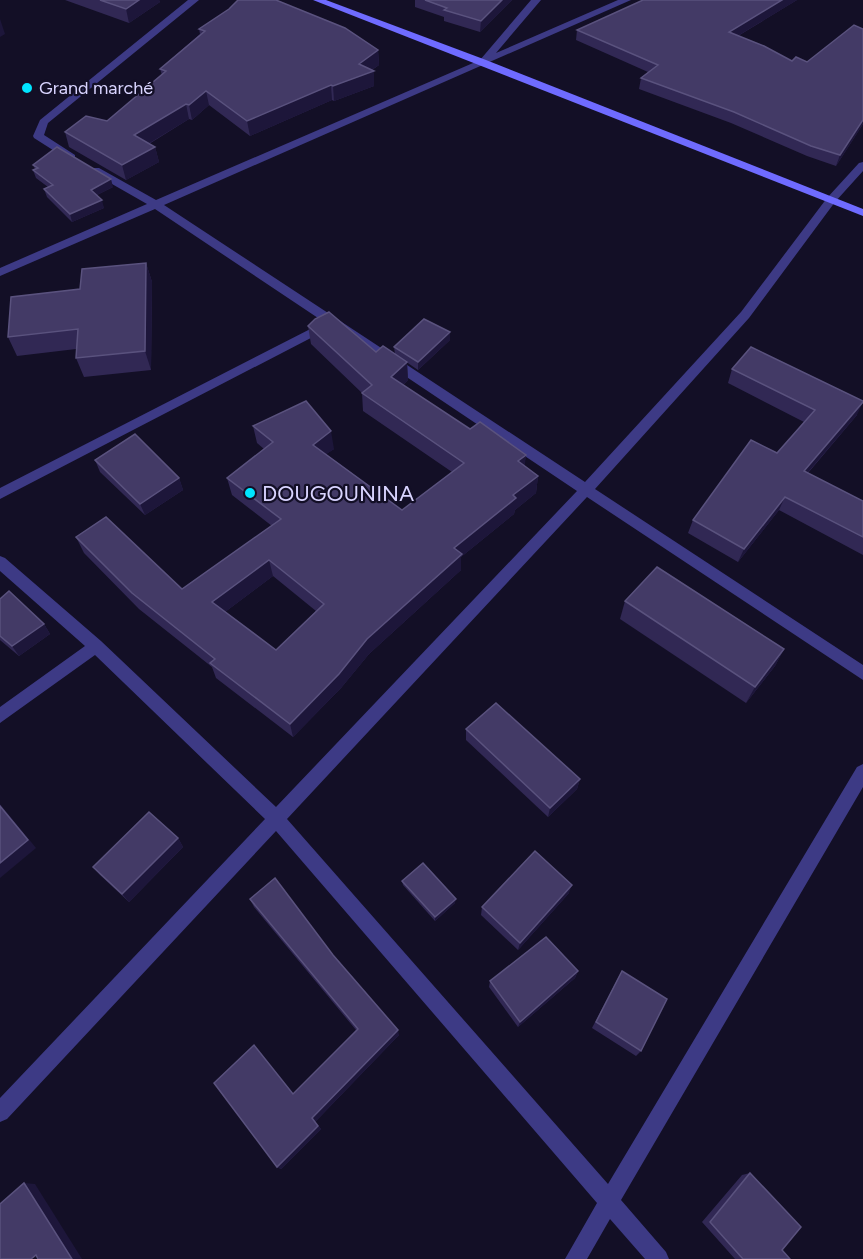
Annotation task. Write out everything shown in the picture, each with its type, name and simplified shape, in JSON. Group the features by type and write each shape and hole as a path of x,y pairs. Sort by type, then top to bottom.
{"street":[{"path":"194,0 44,122 38,136 155,204 863,673"},
{"path":"318,0 483,62 863,213"},
{"path":"483,62 536,0"},
{"path":"0,272 626,0"},
{"path":"0,1112 586,490 745,315 831,200 863,165"},
{"path":"0,494 333,322"},
{"path":"0,562 96,646 277,819 659,1259"},
{"path":"0,716 96,646"},
{"path":"574,1259 610,1202 863,771"}],"building":[{"path":"100,0 139,0 126,9"},
{"path":"238,0 276,0 345,28 378,50 359,64 374,71 331,85 247,121 206,91 189,105 186,104 134,135 155,147 122,165 65,132 86,116 107,121 166,71 160,69 205,31 199,29 229,9"},
{"path":"425,0 502,0 481,21 444,10 447,8"},
{"path":"643,0 782,0 729,32 764,46 792,61 796,57 807,62 854,25 863,29 863,120 840,155 811,146 734,112 641,78 658,65 577,30"},
{"path":"57,147 111,179 91,190 102,200 70,214 44,189 53,185 33,170 38,168 33,165"},
{"path":"146,263 145,351 76,358 78,329 8,337 11,297 80,289 82,269"},
{"path":"329,312 376,352 383,346 407,362 391,377 470,429 480,422 526,455 518,461 538,476 513,495 516,498 454,548 462,554 367,639 339,674 290,724 210,663 215,659 132,593 76,537 106,517 182,589 281,519 227,478 273,442 253,426 306,401 331,431 313,445 402,510 464,463 362,393 372,385 308,326 315,319","holes":["269,560 324,604 276,650 212,602"]},
{"path":"424,319 450,332 418,362 394,347"},
{"path":"751,347 863,401 804,471 863,501 863,537 785,497 744,549 693,520 751,440 777,453 815,410 732,369"},
{"path":"135,434 179,478 140,504 95,460"},
{"path":"657,567 784,649 755,687 625,601"},
{"path":"9,591 44,624 12,646 0,636 0,599"},
{"path":"496,703 580,779 550,808 466,729"},
{"path":"0,806 28,840 0,863"},
{"path":"149,812 178,838 122,894 93,867"},
{"path":"535,851 572,885 520,943 482,907"},
{"path":"423,863 456,899 435,917 402,881"},
{"path":"275,878 333,955 398,1030 312,1118 318,1126 277,1167 214,1083 254,1045 293,1094 358,1029 250,899"},
{"path":"546,937 578,971 520,1022 490,981"},
{"path":"622,971 667,999 641,1051 596,1022"},
{"path":"750,1173 801,1227 782,1250 790,1259 743,1259 710,1222"},
{"path":"24,1183 72,1259 38,1259 36,1255 31,1259 0,1259 0,1204"}],"place":[{"name":"Grand marché","path":"27,88"},
{"name":"DOUGOUNINA","path":"250,493"}]}
